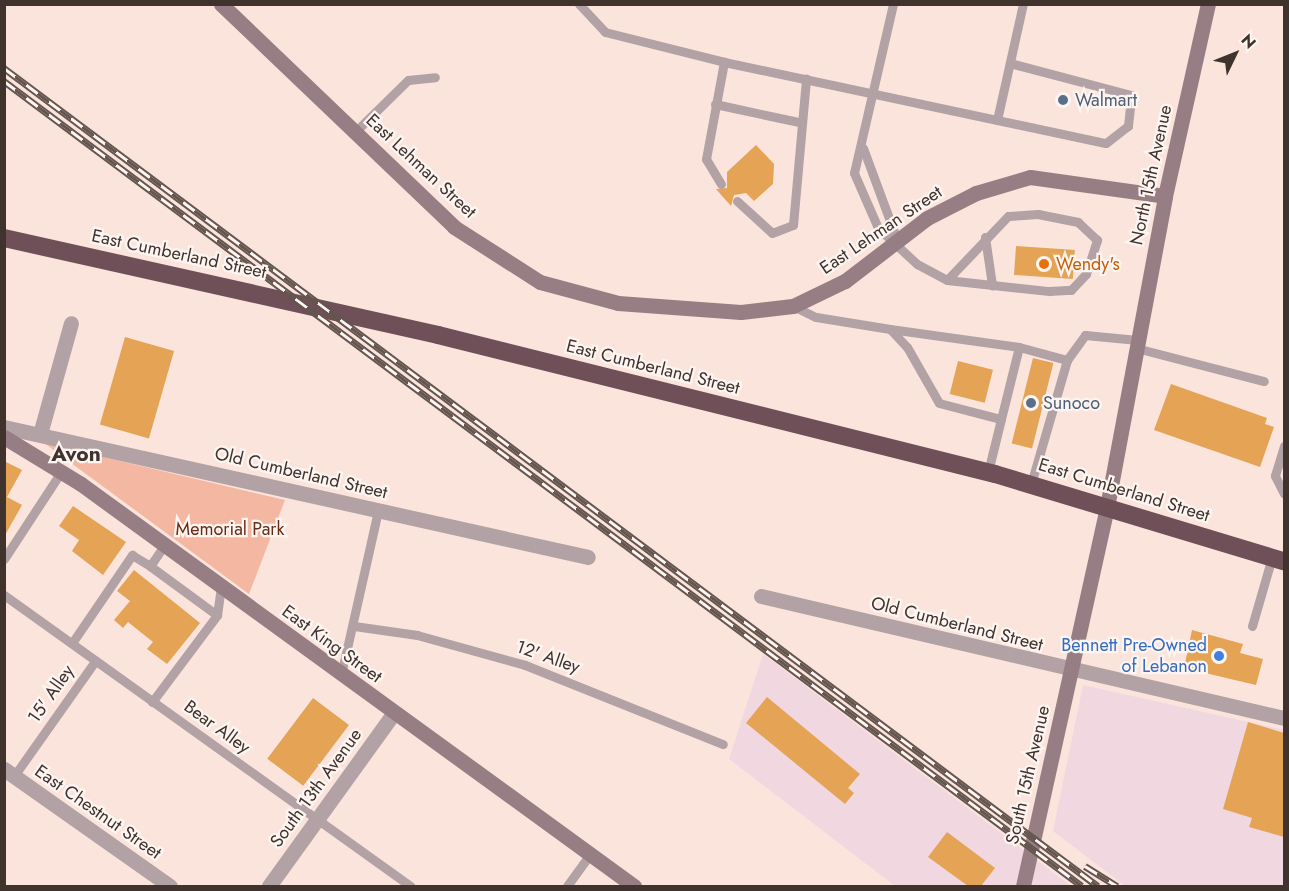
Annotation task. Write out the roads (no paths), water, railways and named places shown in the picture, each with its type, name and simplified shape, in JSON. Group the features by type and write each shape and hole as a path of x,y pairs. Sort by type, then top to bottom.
{"highway":[{"name":"East Cumberland Street","path":"4,238 201,279 438,335 988,472 1278,559"}],"main road":[{"name":"East Lehman Street","path":"221,4 454,226 540,282 618,303 741,312 794,306 845,281 897,240 976,193 1030,177 1165,196"},
{"name":"North 15th Avenue","path":"1071,672 1107,507 1165,196 1209,4"},
{"name":"East King Street","path":"4,437 62,472 634,886"},
{"name":"South 15th Avenue","path":"1023,886 1071,672"}],"street":[{"path":"40,434 71,323"},
{"name":"Old Cumberland Street","path":"4,427 588,557"},
{"name":"Old Cumberland Street","path":"761,596 1071,672 1284,718"},
{"name":"South 13th Avenue","path":"269,886 394,713"},
{"name":"East Chestnut Street","path":"9,773 170,886"}],"lane":[{"path":"579,4 605,32 724,62 1106,143 1128,126 1131,95 1010,63"},
{"path":"893,4 872,93 863,148 854,173 862,202 878,228 897,240 917,264 947,280 1071,290 1086,274 1097,240 1078,222 1038,214 1008,216 985,237 947,280"},
{"path":"997,120 1023,4"},
{"path":"721,184 706,159 724,62"},
{"path":"355,132 408,80 435,77"},
{"path":"737,201 772,233 793,225 797,212 798,122 806,79"},
{"path":"716,104 798,122"},
{"path":"863,148 897,240"},
{"path":"985,237 992,285"},
{"path":"794,306 816,317 1019,347 1067,360"},
{"path":"890,329 907,347 939,403 1000,419"},
{"path":"1031,484 1067,360 1085,335 1137,344 1264,381"},
{"path":"988,472 1019,347"},
{"path":"1284,446 1275,477 1284,495"},
{"path":"4,559 62,472"},
{"path":"341,675 354,626 378,511"},
{"path":"150,566 163,547"},
{"path":"72,643 132,555 217,615"},
{"path":"1252,626 1278,559"},
{"path":"152,702 217,615 221,588"},
{"name":"Bear Alley","path":"4,595 411,886"},
{"name":"12' Alley","path":"354,626 417,635 525,665 723,744"},
{"name":"15' Alley","path":"9,773 95,661"},
{"path":"567,886 590,854"}],"railway":[{"path":"4,68 1098,886"},
{"path":"4,81 1082,886"},
{"path":"1085,866 1117,886"}],"place":[{"name":"Walmart","path":"1063,100"},
{"name":"Wendy's","path":"1044,264"},
{"name":"Sunoco","path":"1031,403"},
{"name":"Bennett Pre-Owned of Lebanon","path":"1219,656"}],"district":[{"name":"Avon","path":"76,454"}],"park label":[{"name":"Memorial Park","path":"230,529"}]}
